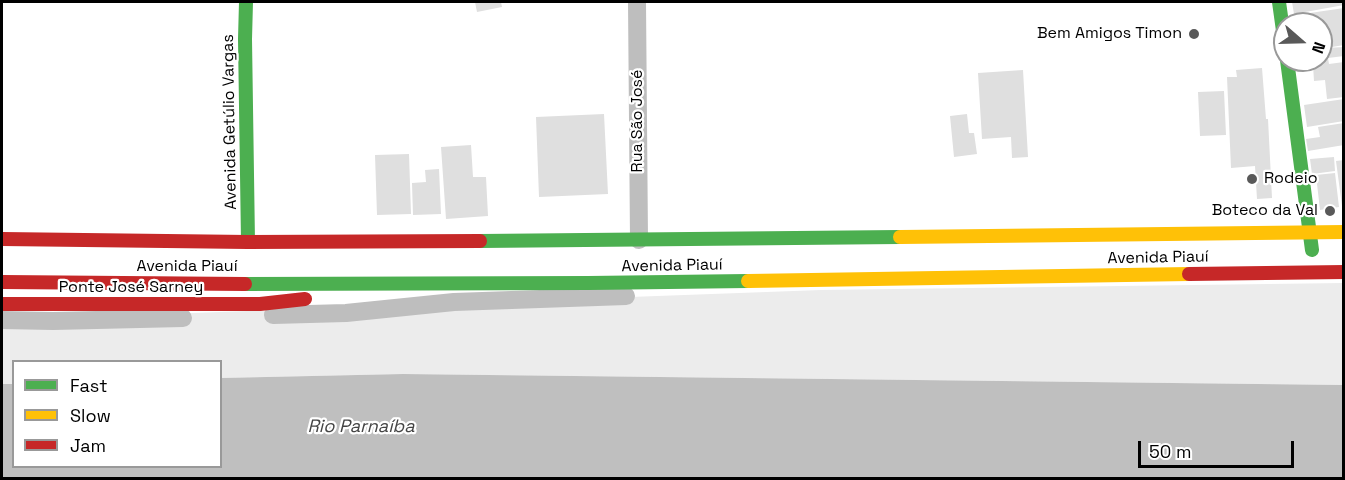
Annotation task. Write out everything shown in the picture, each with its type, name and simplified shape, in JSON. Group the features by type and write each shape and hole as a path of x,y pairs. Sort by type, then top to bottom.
{"main road":[{"name":"Avenida Getúlio Vargas","path":"246,2 248,242"},
{"path":"1289,72 1315,273"},
{"name":"Avenida Piauí","path":"2,239 248,242 639,240 1344,232"},
{"name":"Avenida Piauí","path":"2,282 576,283 1344,272"},
{"name":"Ponte José Sarney","path":"2,304 260,304 311,298 385,284"}],"street":[{"name":"Rua São José","path":"637,2 639,240"},
{"path":"2,320 53,321 346,313 454,302 809,290 1212,282 1344,283"}],"shaded area":[{"path":"1343,283 1343,385 403,374 222,378 222,360 12,360 12,384 2,384 2,320 821,290"}],"water":[{"name":"Rio Parnaíba","path":"403,374 1343,385 1343,478 2,478 2,384 12,384 12,468 222,468 222,378"}],"building":[{"path":"475,2 501,2 502,7 477,12"},
{"path":"1292,2 1344,2 1344,5 1294,12"},
{"path":"1344,8 1344,45 1333,47 1333,12 1317,12"},
{"path":"1344,47 1344,56 1333,57 1333,48"},
{"path":"1344,62 1344,97 1327,99 1325,80 1314,81 1313,72 1333,72 1333,63"},
{"path":"1262,68 1266,119 1268,119 1272,198 1257,199 1255,166 1231,168 1227,77 1237,77 1236,70"},
{"path":"1023,70 1028,157 1012,158 1011,137 982,139 978,73"},
{"path":"1224,91 1226,135 1200,136 1198,92"},
{"path":"1344,99 1344,121 1307,127 1304,105"},
{"path":"604,114 608,194 539,197 536,117"},
{"path":"967,114 969,133 974,133 977,154 954,157 950,116"},
{"path":"1344,123 1344,145 1308,151 1306,139 1320,137 1318,127"},
{"path":"471,145 473,177 486,177 488,216 446,219 441,147"},
{"path":"409,154 411,214 377,215 375,155"},
{"path":"1334,157 1335,171 1312,174 1310,159"},
{"path":"1344,160 1344,206 1342,206 1336,161"},
{"path":"439,169 441,214 413,215 412,183 426,182 425,170"},
{"path":"1335,173 1339,207 1320,210 1316,175"}],"traffic: fast":[{"path":"246,2 248,242"},
{"path":"1279,2 1280,12"},
{"path":"1289,72 1312,250"},
{"path":"480,241 900,237"},
{"path":"245,284 748,281"}],"traffic: slow":[{"path":"900,237 1344,232"},
{"path":"748,281 1189,274"}],"traffic: jam":[{"path":"2,239 248,242 480,241"},
{"path":"1189,274 1344,272"},
{"path":"2,282 245,284"},
{"path":"2,304 260,304 305,299"}],"place":[{"name":"Bem Amigos Timon","path":"1194,34"},
{"name":"Rodeio","path":"1252,179"},
{"name":"Boteco da Val","path":"1330,211"}]}
